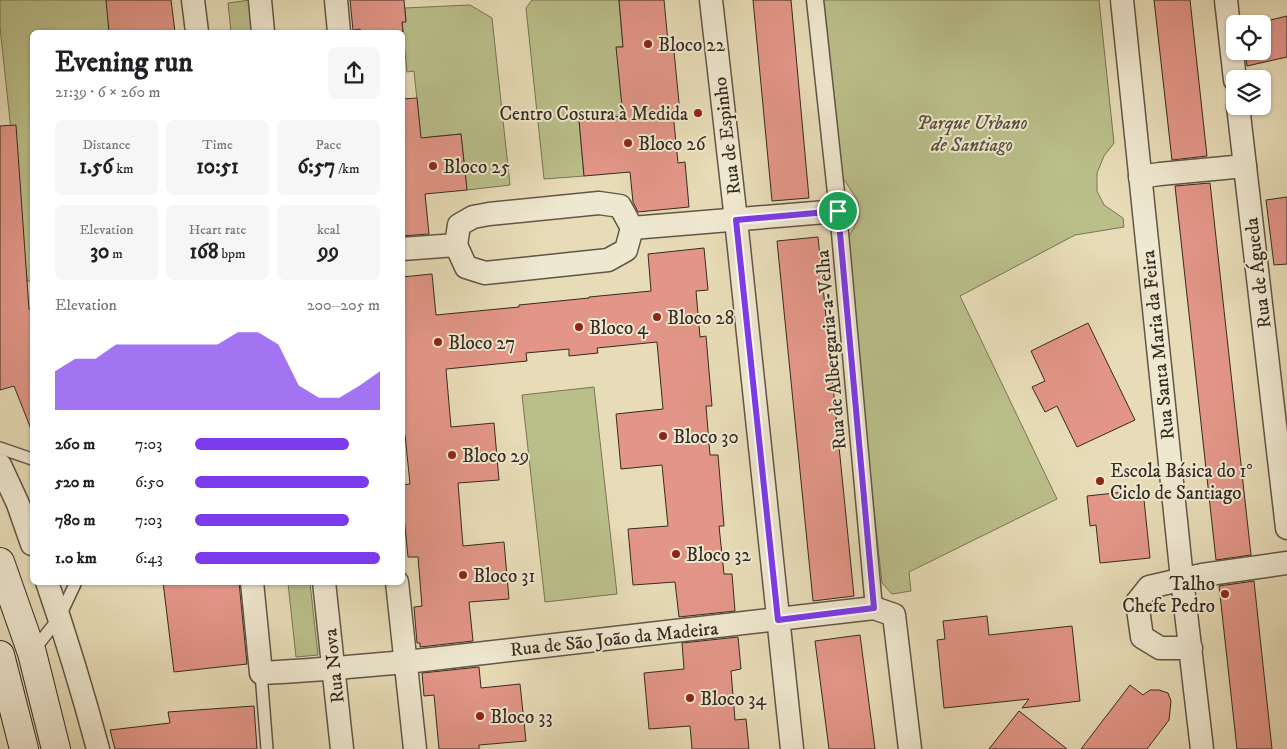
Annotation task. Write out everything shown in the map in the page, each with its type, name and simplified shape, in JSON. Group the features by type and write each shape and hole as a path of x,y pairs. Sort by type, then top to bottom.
{"main road":[{"path":"0,562 32,653 56,749"},
{"path":"0,654 24,749"}],"street":[{"path":"193,0 197,30"},
{"path":"260,0 263,30"},
{"path":"336,0 339,30"},
{"name":"Rua de Espinho","path":"711,0 792,749"},
{"name":"Rua de Albergaria-a-Velha","path":"815,0 884,612"},
{"name":"Rua Santa Maria da Feira","path":"1122,0 1182,579 1202,749"},
{"path":"1226,0 1234,70"},
{"name":"Rua de Águeda","path":"1239,115 1287,528"},
{"path":"1140,177 1244,166"},
{"path":"599,203 620,206 632,228 626,250 608,260 485,273 466,267 456,245 459,225 473,217 599,203"},
{"path":"632,228 838,211"},
{"path":"405,250 456,245"},
{"path":"0,464 18,504 30,538"},
{"path":"1191,648 1160,648 1142,638 1138,602 1149,587 1182,579 1287,563"},
{"path":"47,585 59,618 98,749"},
{"path":"252,585 261,673"},
{"name":"Rua Nova","path":"324,585 342,749"},
{"path":"398,585 415,749"},
{"path":"884,612 910,749"},
{"name":"Rua de São João da Madeira","path":"261,673 406,662 778,620 884,612"}],"lane":[{"path":"0,448 30,458"},
{"path":"32,653 59,618 75,585"},
{"path":"261,673 267,749"}],"green space":[{"path":"0,0 110,0 114,30 30,30 30,281 27,281 0,27"},
{"path":"250,0 253,30 231,30 228,3"},
{"path":"532,0 619,0 623,47 617,47 631,122 614,117 579,120 584,176 544,179 526,8"},
{"name":"Parque Urbano de Santiago","path":"821,0 1099,0 1114,143 1104,156 1097,173 1097,191 1104,205 1123,218 1124,227 1075,235 960,296 1057,499 909,572 911,591 892,594 882,583 845,244 859,218 858,201 841,175"},
{"path":"470,5 492,18 510,185 467,190 461,134 429,137 414,146 420,129 414,71 407,72 405,30 403,30 402,22 406,21 405,8"},
{"path":"594,387 617,594 545,602 522,395"},
{"path":"288,585 310,585 318,655 296,657"}],"building":[{"path":"106,0 171,0 175,30 109,30"},
{"path":"350,0 404,0 406,22 402,22 403,30 353,30"},
{"name":"Bloco 26","path":"619,0 664,0 668,42 673,41 680,113 673,113 678,163 685,162 689,207 638,212 633,202 630,172 584,176 579,120 623,116 616,47 623,47"},
{"path":"753,0 791,0 809,198 772,201"},
{"path":"1154,0 1190,0 1207,156 1172,160"},
{"path":"1287,16 1287,57 1247,66 1246,60 1271,60 1271,20"},
{"name":"Bloco 25","path":"417,98 421,138 461,134 467,190 425,194 429,234 405,236 405,99"},
{"path":"16,125 30,309 30,426 14,386 0,390 0,126"},
{"path":"1210,183 1251,555 1216,560 1175,186"},
{"path":"1287,197 1287,264 1274,265 1266,200"},
{"path":"818,237 854,596 813,601 777,241"},
{"path":"704,248 708,290 696,291 700,337 706,336 712,406 706,406 710,455 718,455 724,526 719,526 724,574 732,574 735,611 679,617 675,582 633,585 628,529 668,526 662,465 621,469 616,414 663,409 657,342 597,348 598,353 569,356 569,349 526,353 527,361 446,369 451,427 494,423 499,480 458,483 463,546 504,542 509,599 469,602 473,641 420,647 420,643 417,643 414,607 422,606 418,557 408,557 405,527 405,485 410,484 405,435 405,277 432,274 436,315 651,291 648,254"},
{"path":"1088,323 1135,420 1077,447 1057,406 1045,412 1032,387 1045,381 1031,351"},
{"path":"1143,490 1150,558 1100,563 1096,525 1090,526 1087,496"},
{"path":"1254,581 1272,749 1237,749 1219,586"},
{"path":"163,585 239,585 247,664 174,672"},
{"path":"987,616 989,635 1072,626 1080,701 1022,708 1029,699 944,708 937,640 945,639 943,621"},
{"path":"860,635 875,749 829,749 815,641"},
{"name":"Bloco 34","path":"738,637 741,669 731,671 735,720 746,719 749,749 692,749 690,726 649,729 644,673 684,669 682,643"},
{"name":"Bloco 33","path":"479,667 481,688 520,684 526,741 479,745 479,749 439,749 434,695 424,696 422,673"},
{"path":"1130,685 1143,695 1150,690 1168,693 1171,701 1169,720 1147,749 1081,749"},
{"path":"254,706 257,749 115,749 110,730 170,723 168,712"},
{"path":"1019,711 1067,749 989,749"}],"place":[{"name":"Bloco 22","path":"648,44"},
{"name":"Centro Costura à Medida","path":"698,113"},
{"name":"Bloco 26","path":"628,143"},
{"name":"Bloco 25","path":"433,166"},
{"name":"Bloco 28","path":"657,317"},
{"name":"Bloco 4","path":"579,327"},
{"name":"Bloco 27","path":"438,342"},
{"name":"Bloco 30","path":"663,436"},
{"name":"Bloco 29","path":"452,455"},
{"name":"Escola Básica do 1° Ciclo de Santiago","path":"1100,481"},
{"name":"Bloco 32","path":"676,554"},
{"name":"Bloco 31","path":"463,575"},
{"name":"Talho Chefe Pedro","path":"1225,594"},
{"name":"Bloco 34","path":"690,698"},
{"name":"Bloco 33","path":"480,716"}],"route":[{"path":"838,211 874,608 778,620 736,220 838,211"}]}
